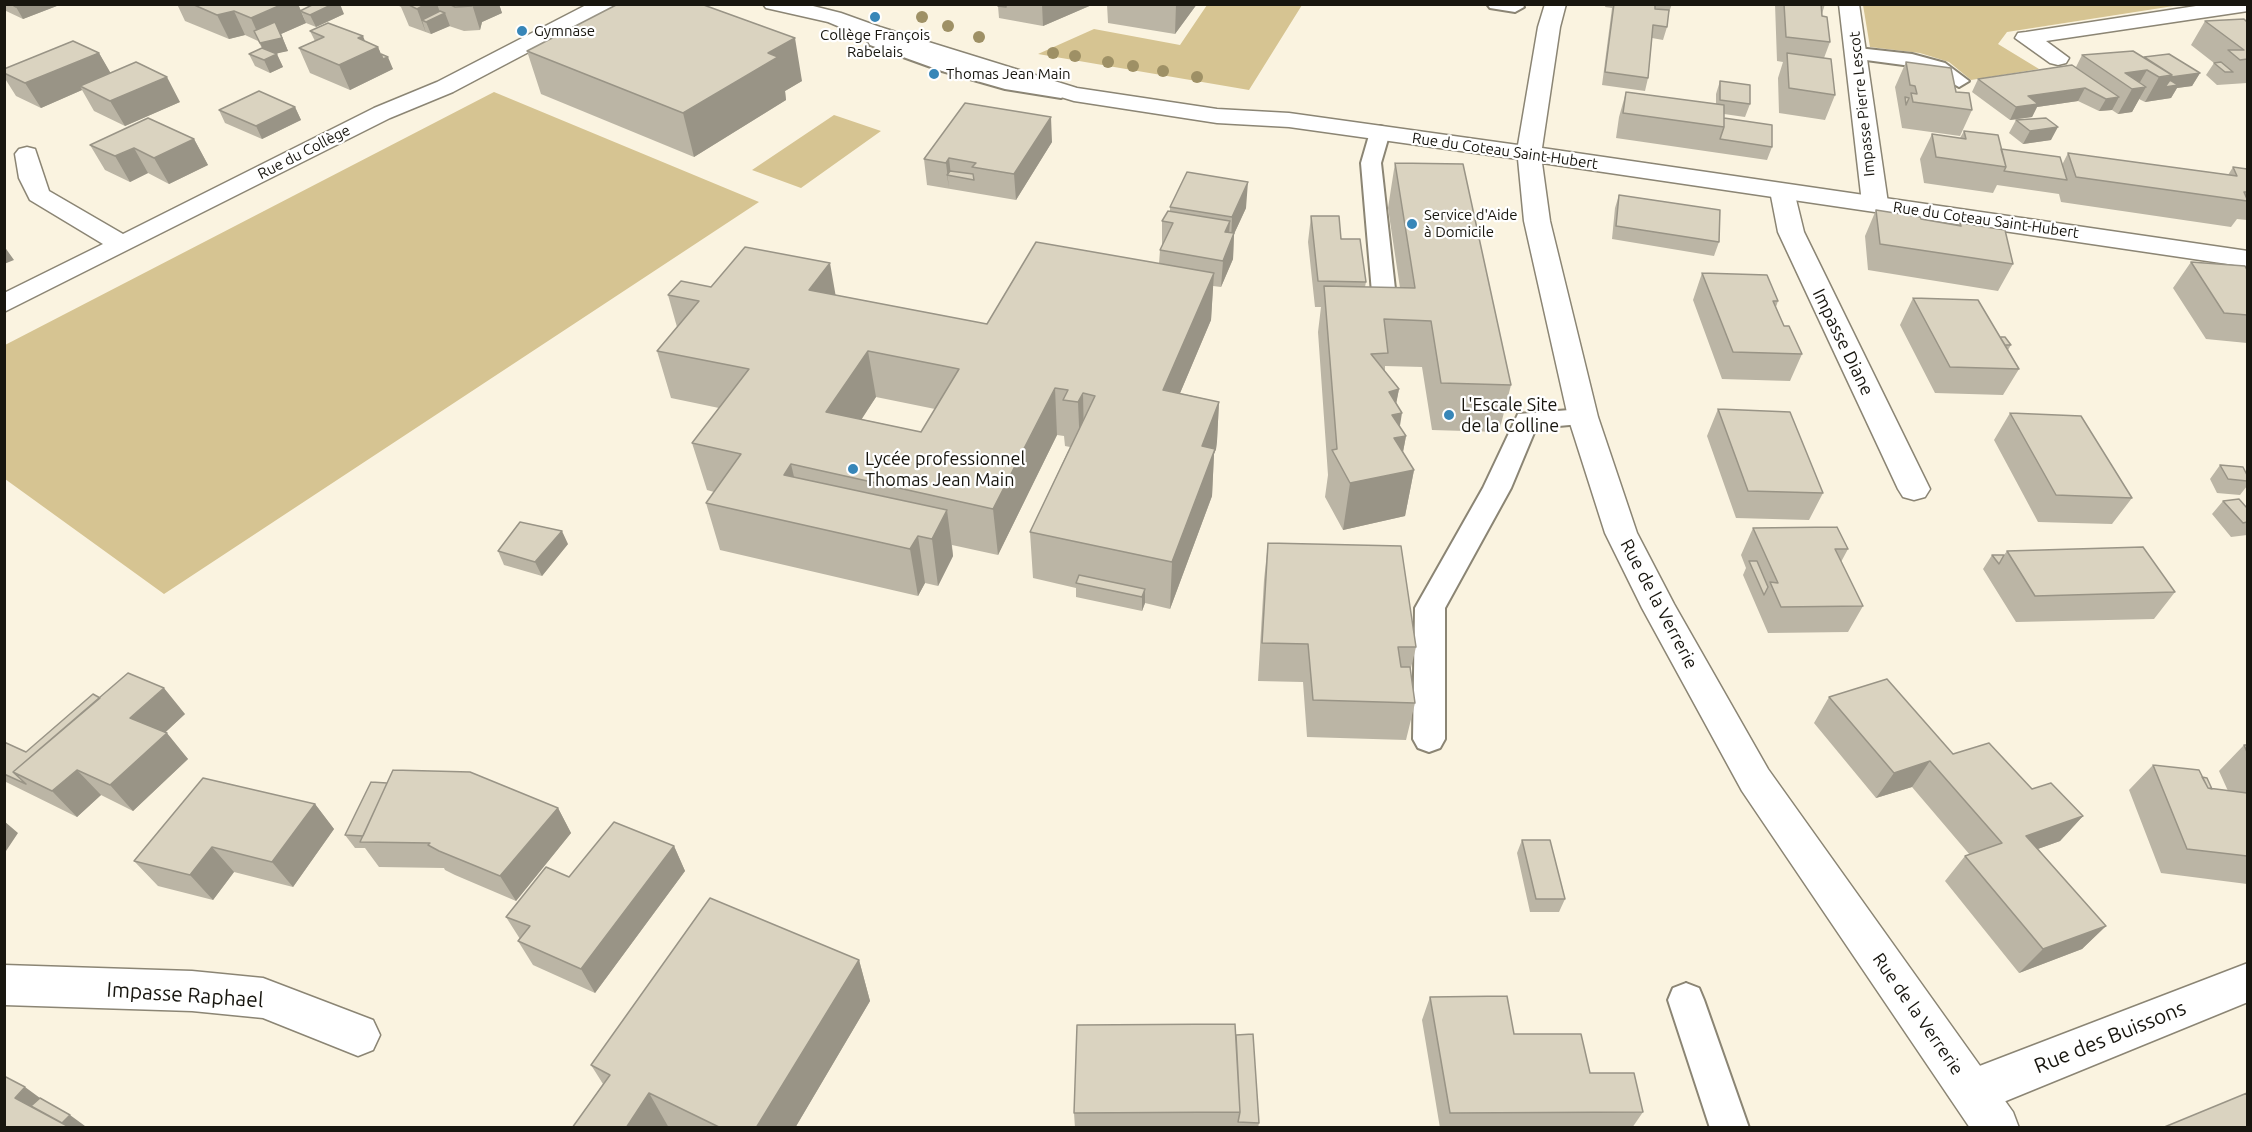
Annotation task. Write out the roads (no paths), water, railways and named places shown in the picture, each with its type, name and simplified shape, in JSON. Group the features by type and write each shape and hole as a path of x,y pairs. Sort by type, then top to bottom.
{"street":[{"name":"Rue du Collège","path":"4,304 382,113 445,87 605,4"},
{"name":"Rue du Coteau Saint-Hubert","path":"773,4 834,17 872,32 1074,94 1217,116 1289,120 1380,132 2247,259"},
{"name":"Rue de la Verrerie","path":"1556,4 1549,27 1529,155 1537,221 1583,417 1621,533 1712,705 1762,789 1997,1128"},
{"name":"Impasse Pierre Lescot","path":"1849,4 1858,54 1875,204"},
{"path":"2058,58 2026,38 2242,7"},
{"path":"27,154 31,178 39,195 121,244"},
{"name":"Impasse Diane","path":"1782,191 1791,232 1914,489"},
{"name":"Rue des Buissons","path":"1972,1090 2001,1081 2247,982"},
{"name":"Impasse Raphael","path":"4,986 192,991 263,998 358,1035"}],"lane":[{"path":"1496,4 1515,7"},
{"path":"1858,54 1912,60 1938,67 1959,81"},
{"path":"1380,132 1371,163 1386,316"},
{"path":"1429,739 1430,608 1497,488 1527,420 1583,417"},
{"path":"1686,1000 1730,1128"}],"place":[{"name":"Collège François Rabelais","path":"875,17"},
{"name":"Gymnase","path":"522,31"},
{"name":"Thomas Jean Main","path":"934,74"},
{"name":"Service d'Aide à Domicile","path":"1412,224"},
{"name":"L'Escale Site de la Colline","path":"1449,415"},
{"name":"Lycée professionnel Thomas Jean Main","path":"853,469"}]}
